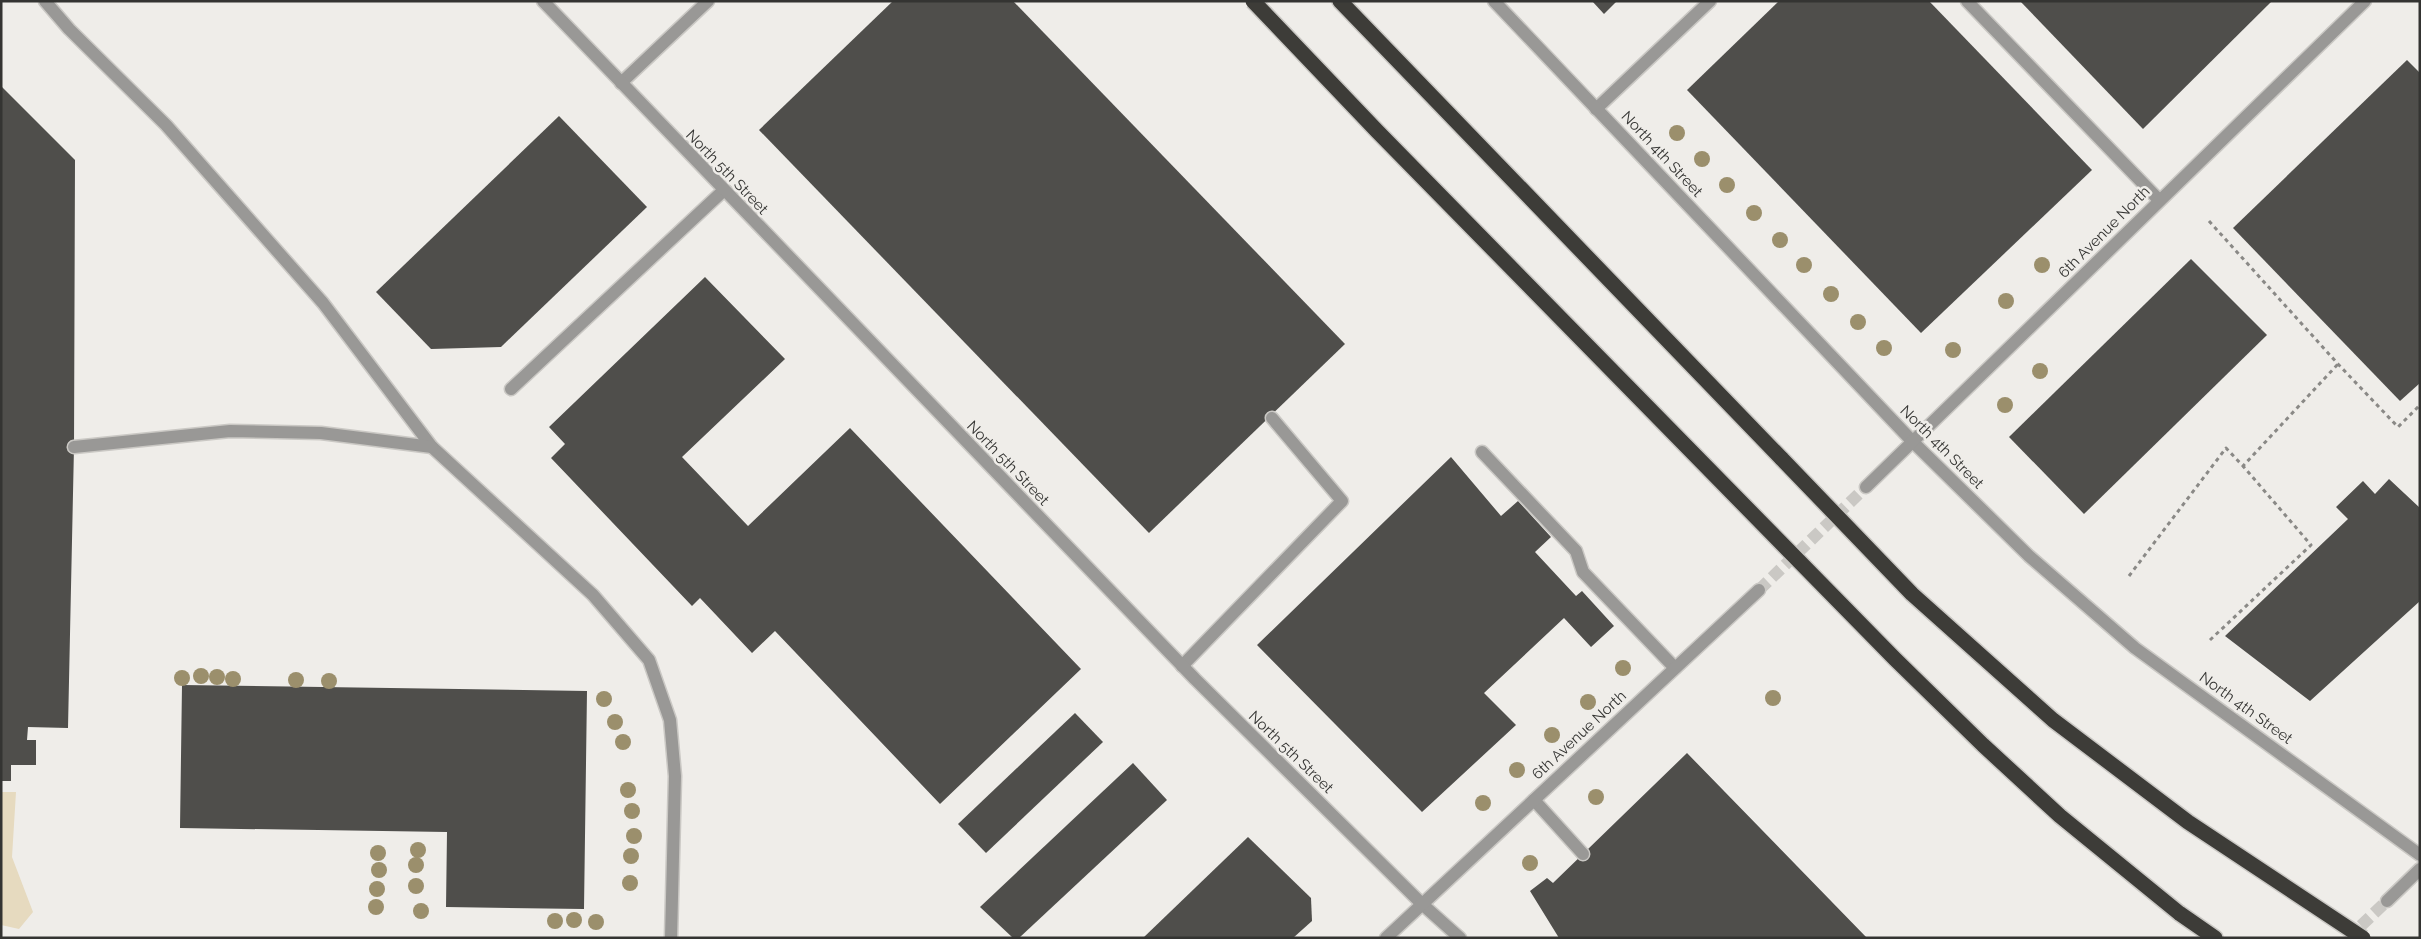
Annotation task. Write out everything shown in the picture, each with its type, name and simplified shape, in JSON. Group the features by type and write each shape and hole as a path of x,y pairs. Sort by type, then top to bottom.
{"highway":[{"path":"1253,1 1377,131 1895,659 1983,745 2060,816 2210,938"},
{"path":"1340,1 1912,594 2053,720 2120,772 2188,822 2363,938"},
{"path":"2179,913 2215,938"}],"street":[{"path":"45,1 69,29 166,125 323,303 432,447 593,595 649,660 670,720 674,767 671,938"},
{"name":"North 5th Street","path":"542,1 1182,666 1422,904 1460,938"},
{"path":"621,83 708,1"},
{"name":"North 4th Street","path":"1494,1 1913,442 2029,556 2135,648 2420,855"},
{"path":"1596,109 1710,1"},
{"path":"1967,1 2159,200"},
{"name":"6th Avenue North","path":"1866,487 2365,1"},
{"path":"511,390 723,191"},
{"path":"1182,666 1342,501 1272,418"},
{"path":"74,447 230,430 321,433 432,447"},
{"path":"1482,452 1576,551 1583,572 1675,668"},
{"name":"6th Avenue North","path":"1386,938 1759,590"},
{"path":"1534,800 1583,854"},
{"path":"2387,901 2420,870"}],"path":[{"path":"2209,221 2338,364 2398,426 2420,405"},
{"path":"2243,466 2338,364"},
{"path":"2129,576 2226,448 2311,545 2210,640"}],"shaded area":[{"path":"1,792 16,792 12,857 33,912 19,929 1,925"}],"building":[{"path":"893,1 1013,1 1345,344 1149,533 759,130"},
{"path":"1592,1 1617,1 1604,14"},
{"path":"1779,1 1929,1 2092,170 1921,333 1687,90"},
{"path":"2020,1 2272,1 2143,129"},
{"path":"2407,60 2420,73 2420,383 2400,401 2233,228"},
{"path":"1,86 75,160 74,447 68,728 28,727 27,740 36,740 36,765 11,765 11,781 1,781"},
{"path":"559,116 647,207 501,347 431,349 376,292"},
{"path":"2191,259 2267,335 2084,514 2009,437"},
{"path":"705,277 785,359 682,457 748,526 850,428 1081,669 940,804 775,631 752,653 700,598 692,606 551,458 565,444 549,427"},
{"path":"1451,457 1501,516 1518,501 1551,537 1535,552 1576,596 1582,591 1614,626 1591,647 1564,618 1484,693 1516,725 1422,812 1257,645"},
{"path":"2389,479 2420,508 2420,601 2310,701 2225,636 2348,519 2336,507 2363,481 2375,494"},
{"path":"182,685 587,691 584,909 446,907 447,832 180,828"},
{"path":"1075,713 1103,742 986,853 958,824"},
{"path":"1687,753 1867,938 1559,938 1530,891 1547,878 1553,883"},
{"path":"1133,763 1167,800 1019,938 1013,938 980,907"},
{"path":"1248,837 1311,898 1312,921 1293,938 1143,938"}],"tunnel":[{"path":"1759,590 1866,487"},
{"path":"2348,938 2387,901"}]}
